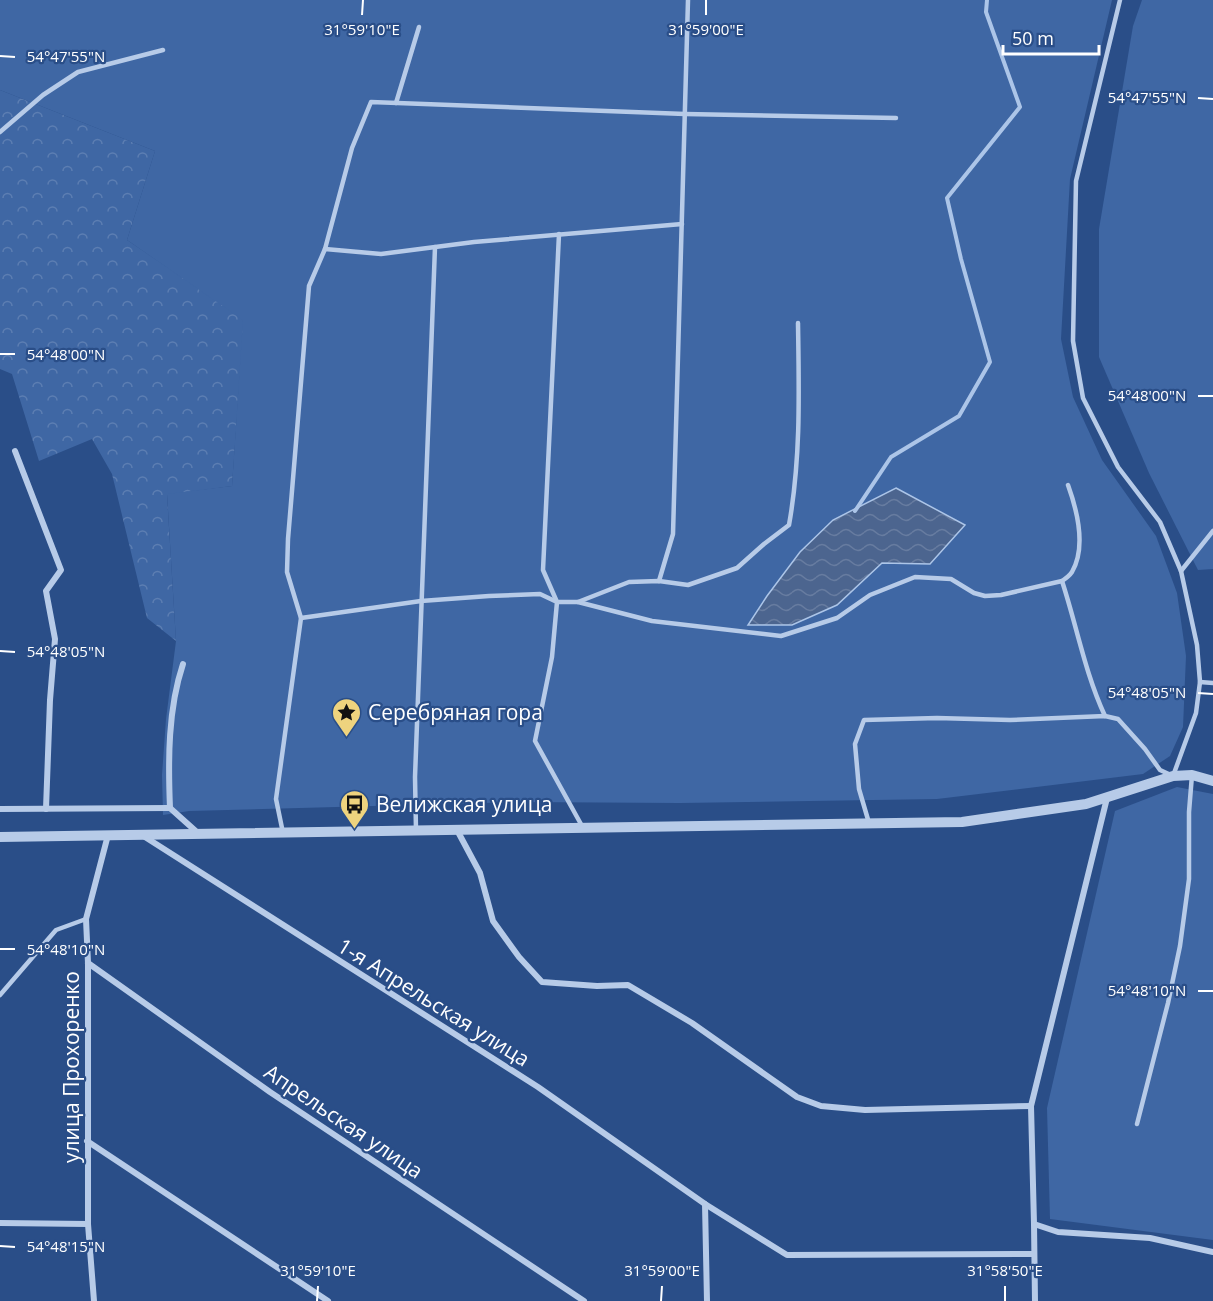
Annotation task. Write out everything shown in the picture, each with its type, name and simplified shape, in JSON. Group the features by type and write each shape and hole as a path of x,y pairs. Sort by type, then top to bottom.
{"street":[{"path":"15,451 61,570 46,591 55,639 46,809"},
{"path":"170,808 169,756 175,687 183,664"},
{"path":"0,837 962,822 1086,804 1173,777 1192,775 1213,781"},
{"path":"1035,1301 1031,1106 1107,798"},
{"path":"0,809 170,808 199,834"},
{"path":"457,830 480,873 493,921 519,957 542,982 597,986 628,985 692,1023 797,1097 821,1106 865,1110 1031,1106"},
{"name":"улица Прохоренко","path":"94,1301 88,1224 86,919 108,835"},
{"name":"1-я Апрельская улица","path":"141,835 538,1087 705,1204 787,1255 1034,1254"},
{"name":"Апрельская улица","path":"88,963 270,1092 584,1301"},
{"path":"87,1141 328,1301"},
{"path":"705,1204 707,1301"},
{"path":"0,1223 88,1224"},
{"path":"1034,1224 1058,1232 1150,1238 1213,1252"}],"lane":[{"path":"659,581 673,534 688,0"},
{"path":"869,824 858,789 855,744 864,720 937,718 1010,720 1105,716 1119,719 1145,748 1160,770 1173,777 1196,713 1200,682 1197,645 1181,571 1160,522 1118,467 1083,398 1073,341 1076,181 1120,0"},
{"path":"396,103 419,27"},
{"path":"0,132 43,95 78,72 163,50"},
{"path":"283,833 276,798 301,618 287,572 288,539 309,286 325,249 352,148 371,102 685,114 896,118"},
{"path":"325,249 381,254 559,234 682,224"},
{"path":"559,234 543,570 557,602 552,657 535,741 583,828"},
{"path":"416,831 415,777 435,247"},
{"path":"578,602 629,582 659,581 688,585 737,568 789,525 799,442 798,323"},
{"path":"301,618 421,601 540,594 557,602 578,602 652,621 782,636 837,618 870,595 915,578 951,579 974,593 985,596 1001,595 1062,581 1072,572 1078,551 1080,521 1068,485"},
{"path":"1181,571 1213,531"},
{"path":"1062,581 1084,663 1105,716"},
{"path":"1200,682 1213,683"},
{"path":"1137,1124 1180,946 1189,879 1189,812 1192,775"},
{"path":"0,995 56,930 86,919"}],"green space":[{"path":"0,0 1112,0 1070,179 1061,339 1073,397 1102,460 1156,536 1177,593 1186,656 1183,727 1170,756 1143,774 937,799 680,803 520,802 189,811 163,815 162,775 166,719 176,641 167,494 232,486 243,320 127,240 155,151 0,90"},
{"path":"1142,0 1213,0 1213,569 1198,570 1149,473 1099,357 1099,229 1133,26"},
{"path":"0,90 155,151 127,240 244,319 232,486 167,495 176,641 147,618 112,474 92,439 39,461 12,374 0,369"},
{"path":"1177,787 1213,794 1213,1240 1050,1219 1047,1108 1115,811"}],"water":[{"path":"896,488 965,525 930,564 882,563 837,605 792,625 748,625 800,552 833,520"}],"waterway":[{"path":"855,511 891,457 959,416 990,362 961,259 947,198 1020,107 986,12 987,0"}],"place":[{"name":"Серебряная гора","path":"347,738"},
{"name":"Велижская улица","path":"355,830"}]}
